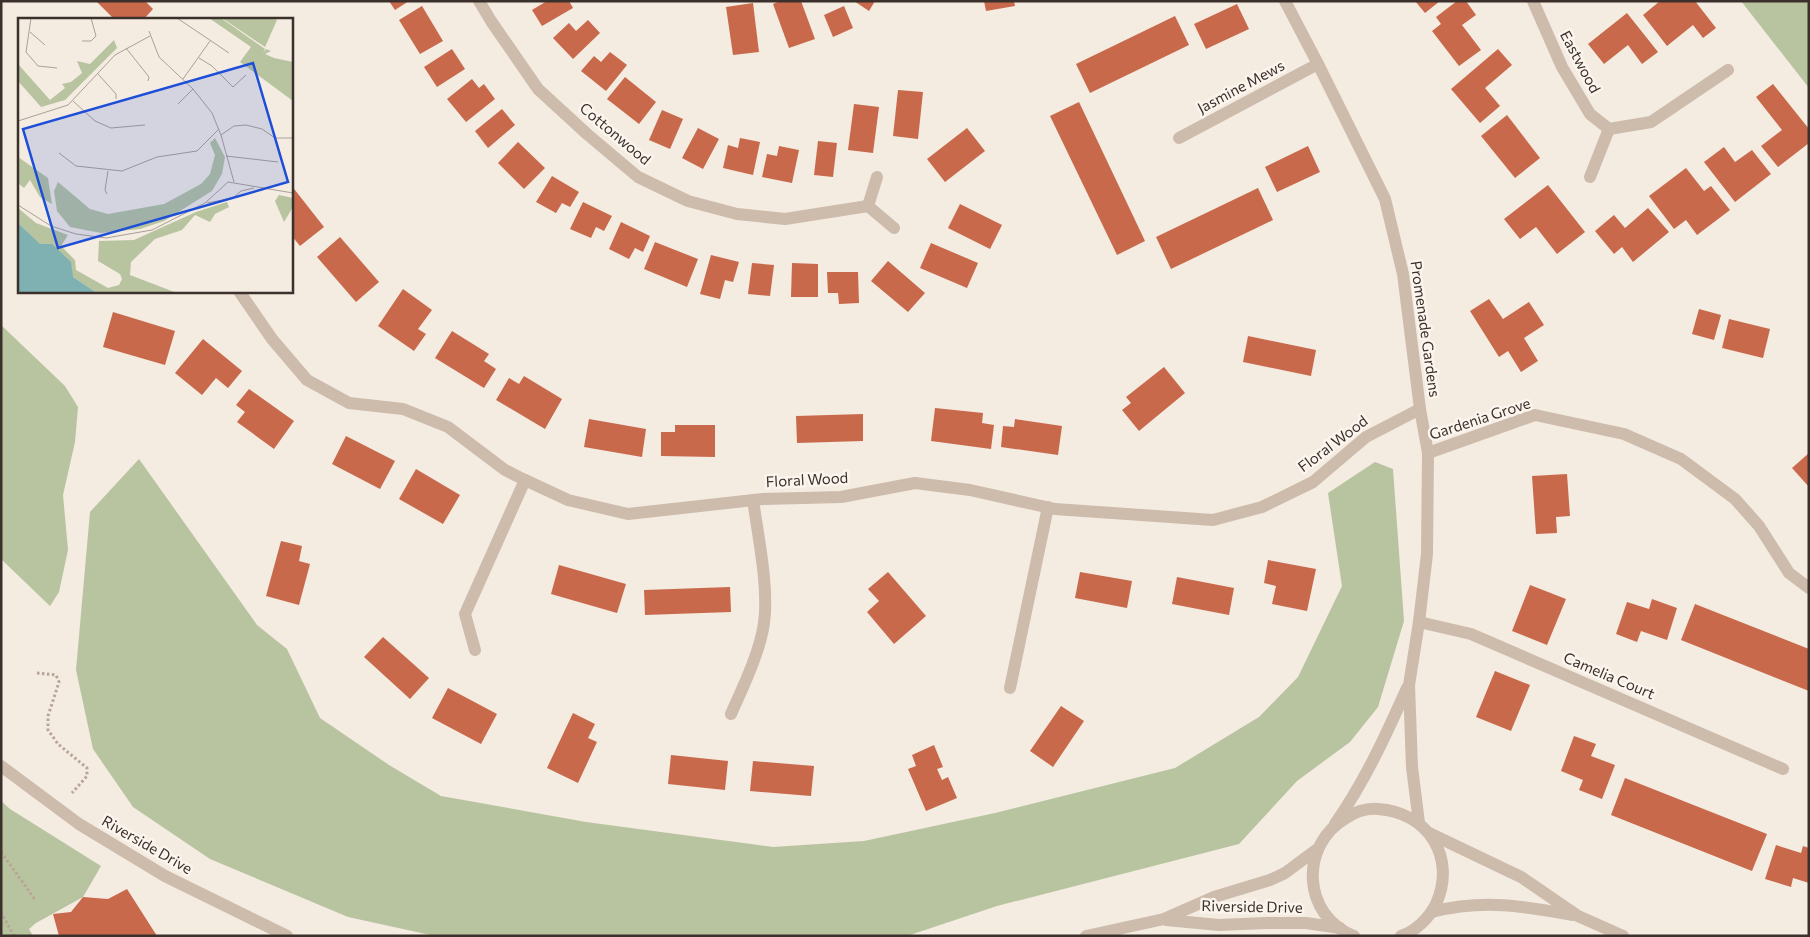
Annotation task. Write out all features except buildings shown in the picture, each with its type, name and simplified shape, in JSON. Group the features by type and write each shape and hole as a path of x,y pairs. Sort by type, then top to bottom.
{"street":[{"name":"Cottonwood","path":"479,1 538,89 638,177 688,201 737,214 785,218 868,206"},
{"name":"Promenade Gardens","path":"1285,1 1385,199 1403,274 1420,409 1428,453 1426,554 1419,622 1408,685 1412,767 1419,823"},
{"name":"Eastwood","path":"1533,1 1562,67 1590,114 1609,129"},
{"name":"Jasmine Mews","path":"1179,138 1318,64"},
{"path":"1590,177 1609,129 1651,122 1728,70"},
{"path":"877,177 868,206 894,228"},
{"name":"Floral Wood","path":"239,292 272,339 307,380 349,403 403,409 448,427 505,470 525,480 568,500 628,514 753,500 841,496 915,483 970,490 1048,507 1213,520 1262,507 1313,482 1366,437 1420,409"},
{"name":"Gardenia Grove","path":"1428,453 1535,415 1624,434 1681,460 1735,499 1759,526 1789,573 1809,588"},
{"path":"475,650 464,614 525,480"},
{"path":"731,714 746,680 764,624 765,595 753,500"},
{"path":"1010,688 1048,507"},
{"name":"Camelia Court","path":"1419,622 1471,634 1783,770"},
{"name":"Promenade Gardens","path":"1316,850 1324,836 1348,805 1370,767 1408,685"},
{"name":"Riverside Drive","path":"1,766 79,824 165,876 287,936"},
{"path":"1335,824 1354,813 1377,808 1399,812 1419,823 1428,832 1439,850 1444,871 1441,892 1432,912 1422,923 1401,936"},
{"path":"1428,832 1521,877 1578,916 1623,936"},
{"path":"1316,850 1312,871 1314,893 1324,913 1340,928 1354,936"},
{"name":"Riverside Drive","path":"1086,936 1164,919 1214,897 1277,876 1301,862 1316,850"},
{"path":"1432,912 1473,904 1497,904 1578,916"},
{"name":"Riverside Drive","path":"1164,919 1218,925 1306,923 1340,928"},
{"path":"1418,936 1422,923"}],"path":[{"path":"37,674 56,675 59,682 48,716 48,730 58,744 88,768 87,776 58,808"},
{"path":"1,852 36,901"},
{"path":"1,912 14,936"}],"green space":[{"path":"1741,1 1809,1 1809,88"},
{"path":"1,325 65,386 78,407 75,442 63,495 68,550 59,592 50,606 1,559"},
{"path":"139,459 257,625 287,649 320,718 389,765 441,796 586,822 773,847 864,841 995,813 1175,768 1259,717 1298,677 1342,586 1328,493 1375,462 1393,469 1404,621 1378,707 1350,742 1297,781 1239,844 997,906 907,936 435,936 348,917 210,859 133,807 93,749 76,670 90,512"},
{"path":"1,801 10,809 101,866 83,897 36,923 29,929 33,936 1,936"}]}
